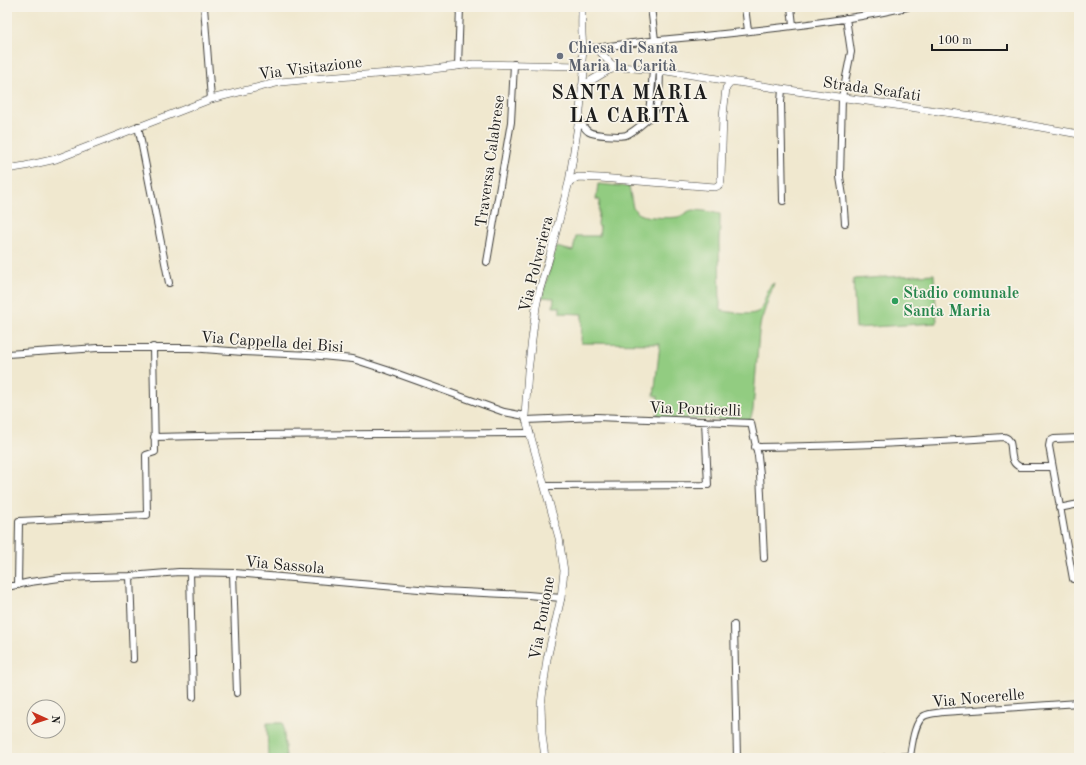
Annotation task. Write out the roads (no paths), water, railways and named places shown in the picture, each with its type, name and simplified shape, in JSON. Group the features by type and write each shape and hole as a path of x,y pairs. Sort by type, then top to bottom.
{"street":[{"path":"204,7 211,99"},
{"path":"458,66 460,7"},
{"path":"582,7 581,38 583,47 581,66 584,72 579,119 589,132 595,134 624,136 632,132 653,115 657,106 656,70 618,67 611,64 597,48"},
{"path":"651,7 656,40"},
{"path":"745,7 748,31"},
{"path":"791,7 793,25"},
{"path":"583,47 597,48 656,40 748,31 846,18 907,7"},
{"path":"845,223 840,177 842,98 851,52 846,18"},
{"name":"Via Visitazione","path":"7,169 56,159 211,99 280,82 416,71 474,64 581,66"},
{"name":"Traversa Calabrese","path":"487,262 511,122 514,64"},
{"path":"582,86 607,70 618,67"},
{"name":"Strada Scafati","path":"656,70 994,119 1079,134"},
{"path":"569,182 578,177 718,186 721,182 723,116 726,88 732,81"},
{"path":"782,89 783,201"},
{"name":"Via Polveriera","path":"526,418 528,371 536,306 569,182 579,119"},
{"path":"138,126 169,283"},
{"path":"571,170 578,177"},
{"path":"18,585 19,521 146,515 146,455 155,452 153,347"},
{"name":"Via Cappella dei Bisi","path":"7,354 98,348 153,347 310,355 353,359 504,412 526,418"},
{"name":"Via Ponticelli","path":"526,418 596,417 751,423 760,474 764,558"},
{"name":"Via Pontone","path":"526,418 559,538 564,571 561,598 547,659 541,706 545,758"},
{"path":"545,486 708,485 705,421"},
{"path":"154,437 530,433"},
{"path":"755,447 870,445 1004,437 1010,441 1012,461 1015,465 1020,467 1052,467"},
{"path":"1079,438 1054,439 1050,442 1049,446 1073,579 1079,578"},
{"path":"1060,508 1079,504"},
{"path":"190,572 194,697"},
{"name":"Via Sassola","path":"7,587 60,578 130,576 190,572 284,576 442,591 561,598"},
{"path":"233,573 237,693"},
{"path":"130,576 132,659"},
{"path":"734,625 737,758"},
{"name":"Via Nocerelle","path":"882,758 910,757 918,721 923,716 928,714 1079,703"}],"place":[{"name":"Chiesa di Santa Maria la Carità","path":"560,56"},
{"name":"Stadio comunale Santa Maria","path":"895,301"}],"district":[{"name":"SANTA MARIA LA CARITÀ","path":"630,104"}]}
